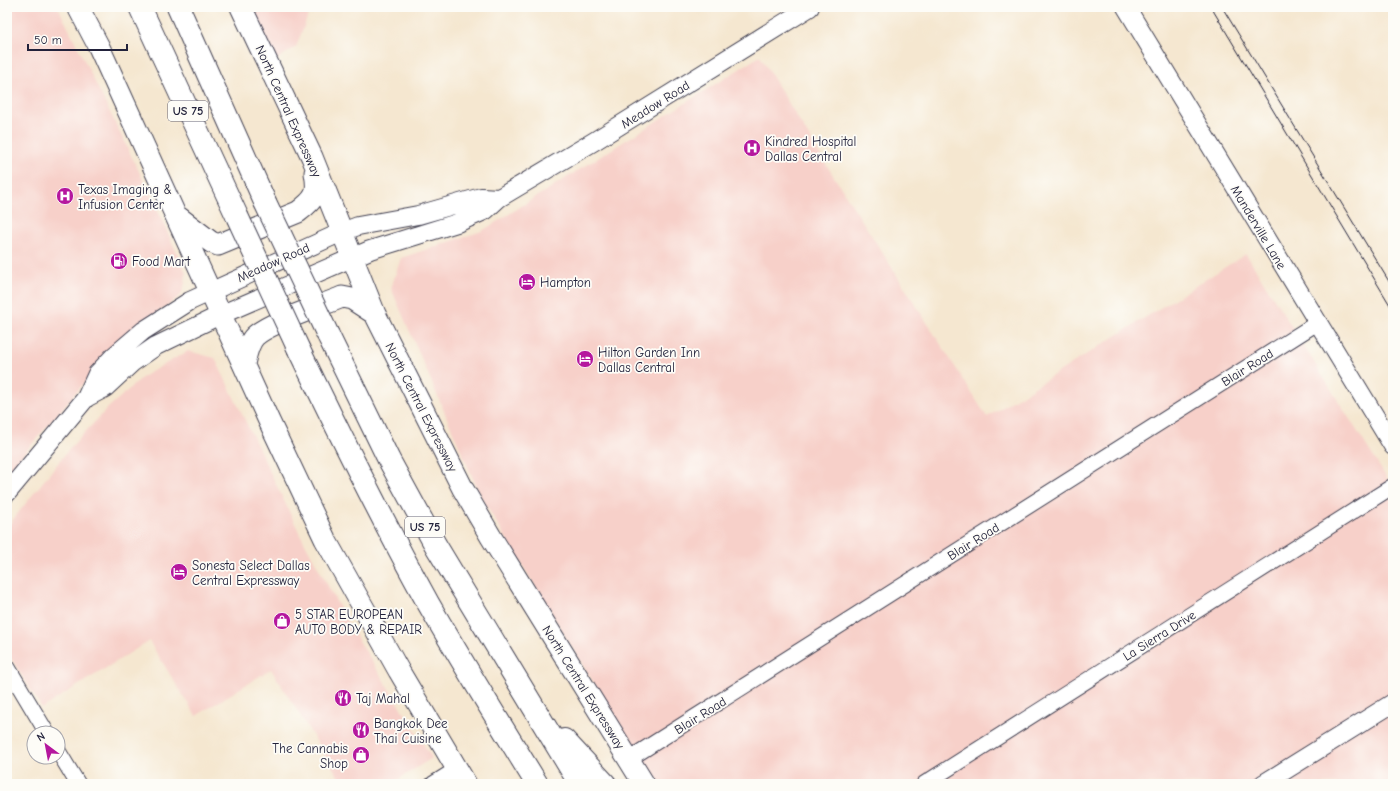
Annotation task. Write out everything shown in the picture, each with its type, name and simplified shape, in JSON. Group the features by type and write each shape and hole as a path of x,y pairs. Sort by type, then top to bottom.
{"highway":[{"name":"US 75","path":"140,7 340,435 406,562 532,780"},
{"name":"US 75","path":"178,7 265,202 328,336 389,460 436,546 580,784"},
{"path":"536,711 605,784"}],"main road":[{"path":"78,7 102,53 220,315 325,539 399,671 461,777"},
{"name":"North Central Expressway","path":"241,7 312,157 375,314 460,482 486,528 644,784"},
{"path":"174,213 211,242 218,245 298,212 309,204 316,195 317,185 312,157"},
{"path":"244,364 250,344 256,336 268,328 342,297 352,299 375,314"}],"street":[{"name":"Meadow Road","path":"86,398 105,388 133,362 156,346 220,315 370,250 457,223 486,210 498,198 593,142 810,7"},
{"name":"Manderville Lane","path":"1126,7 1393,446"},
{"name":"Meadow Road","path":"7,493 86,398 98,374 115,355 143,331 174,310 209,291 358,226 418,215 481,197 498,198"},
{"name":"Blair Road","path":"629,759 1317,323"},
{"name":"La Sierra Drive","path":"924,784 1393,486"},
{"path":"7,666 42,725"},
{"path":"1263,784 1393,704"},
{"path":"66,764 78,784"},
{"path":"433,784 461,777"}],"shaded area":[{"path":"7,7 58,7 152,198 186,273 185,283 181,295 116,346 7,473"},
{"path":"251,7 311,7 296,47 274,61"},
{"path":"760,56 817,150 987,417 1246,254 1393,488 1393,784 655,784 481,497 391,288 401,258 482,231"},
{"path":"188,351 215,358 300,534 348,623 432,758 391,784 343,784 271,669 196,716 149,641 42,708 7,652 7,527 70,448 109,407 144,376"}],"tram line":[{"path":"1211,7 1393,310"},
{"path":"1222,7 1393,288"}],"place":[{"name":"Kindred Hospital Dallas Central","path":"752,148"},
{"name":"Texas Imaging & Infusion Center","path":"65,196"},
{"name":"Food Mart","path":"119,261"},
{"name":"Hampton","path":"527,282"},
{"name":"Hilton Garden Inn Dallas Central","path":"585,359"},
{"name":"Sonesta Select Dallas Central Expressway","path":"179,572"},
{"name":"5 STAR EUROPEAN AUTO BODY & REPAIR","path":"282,621"},
{"name":"Taj Mahal","path":"343,698"},
{"name":"Bangkok Dee Thai Cuisine","path":"361,730"},
{"name":"The Cannabis Shop","path":"361,755"}]}
